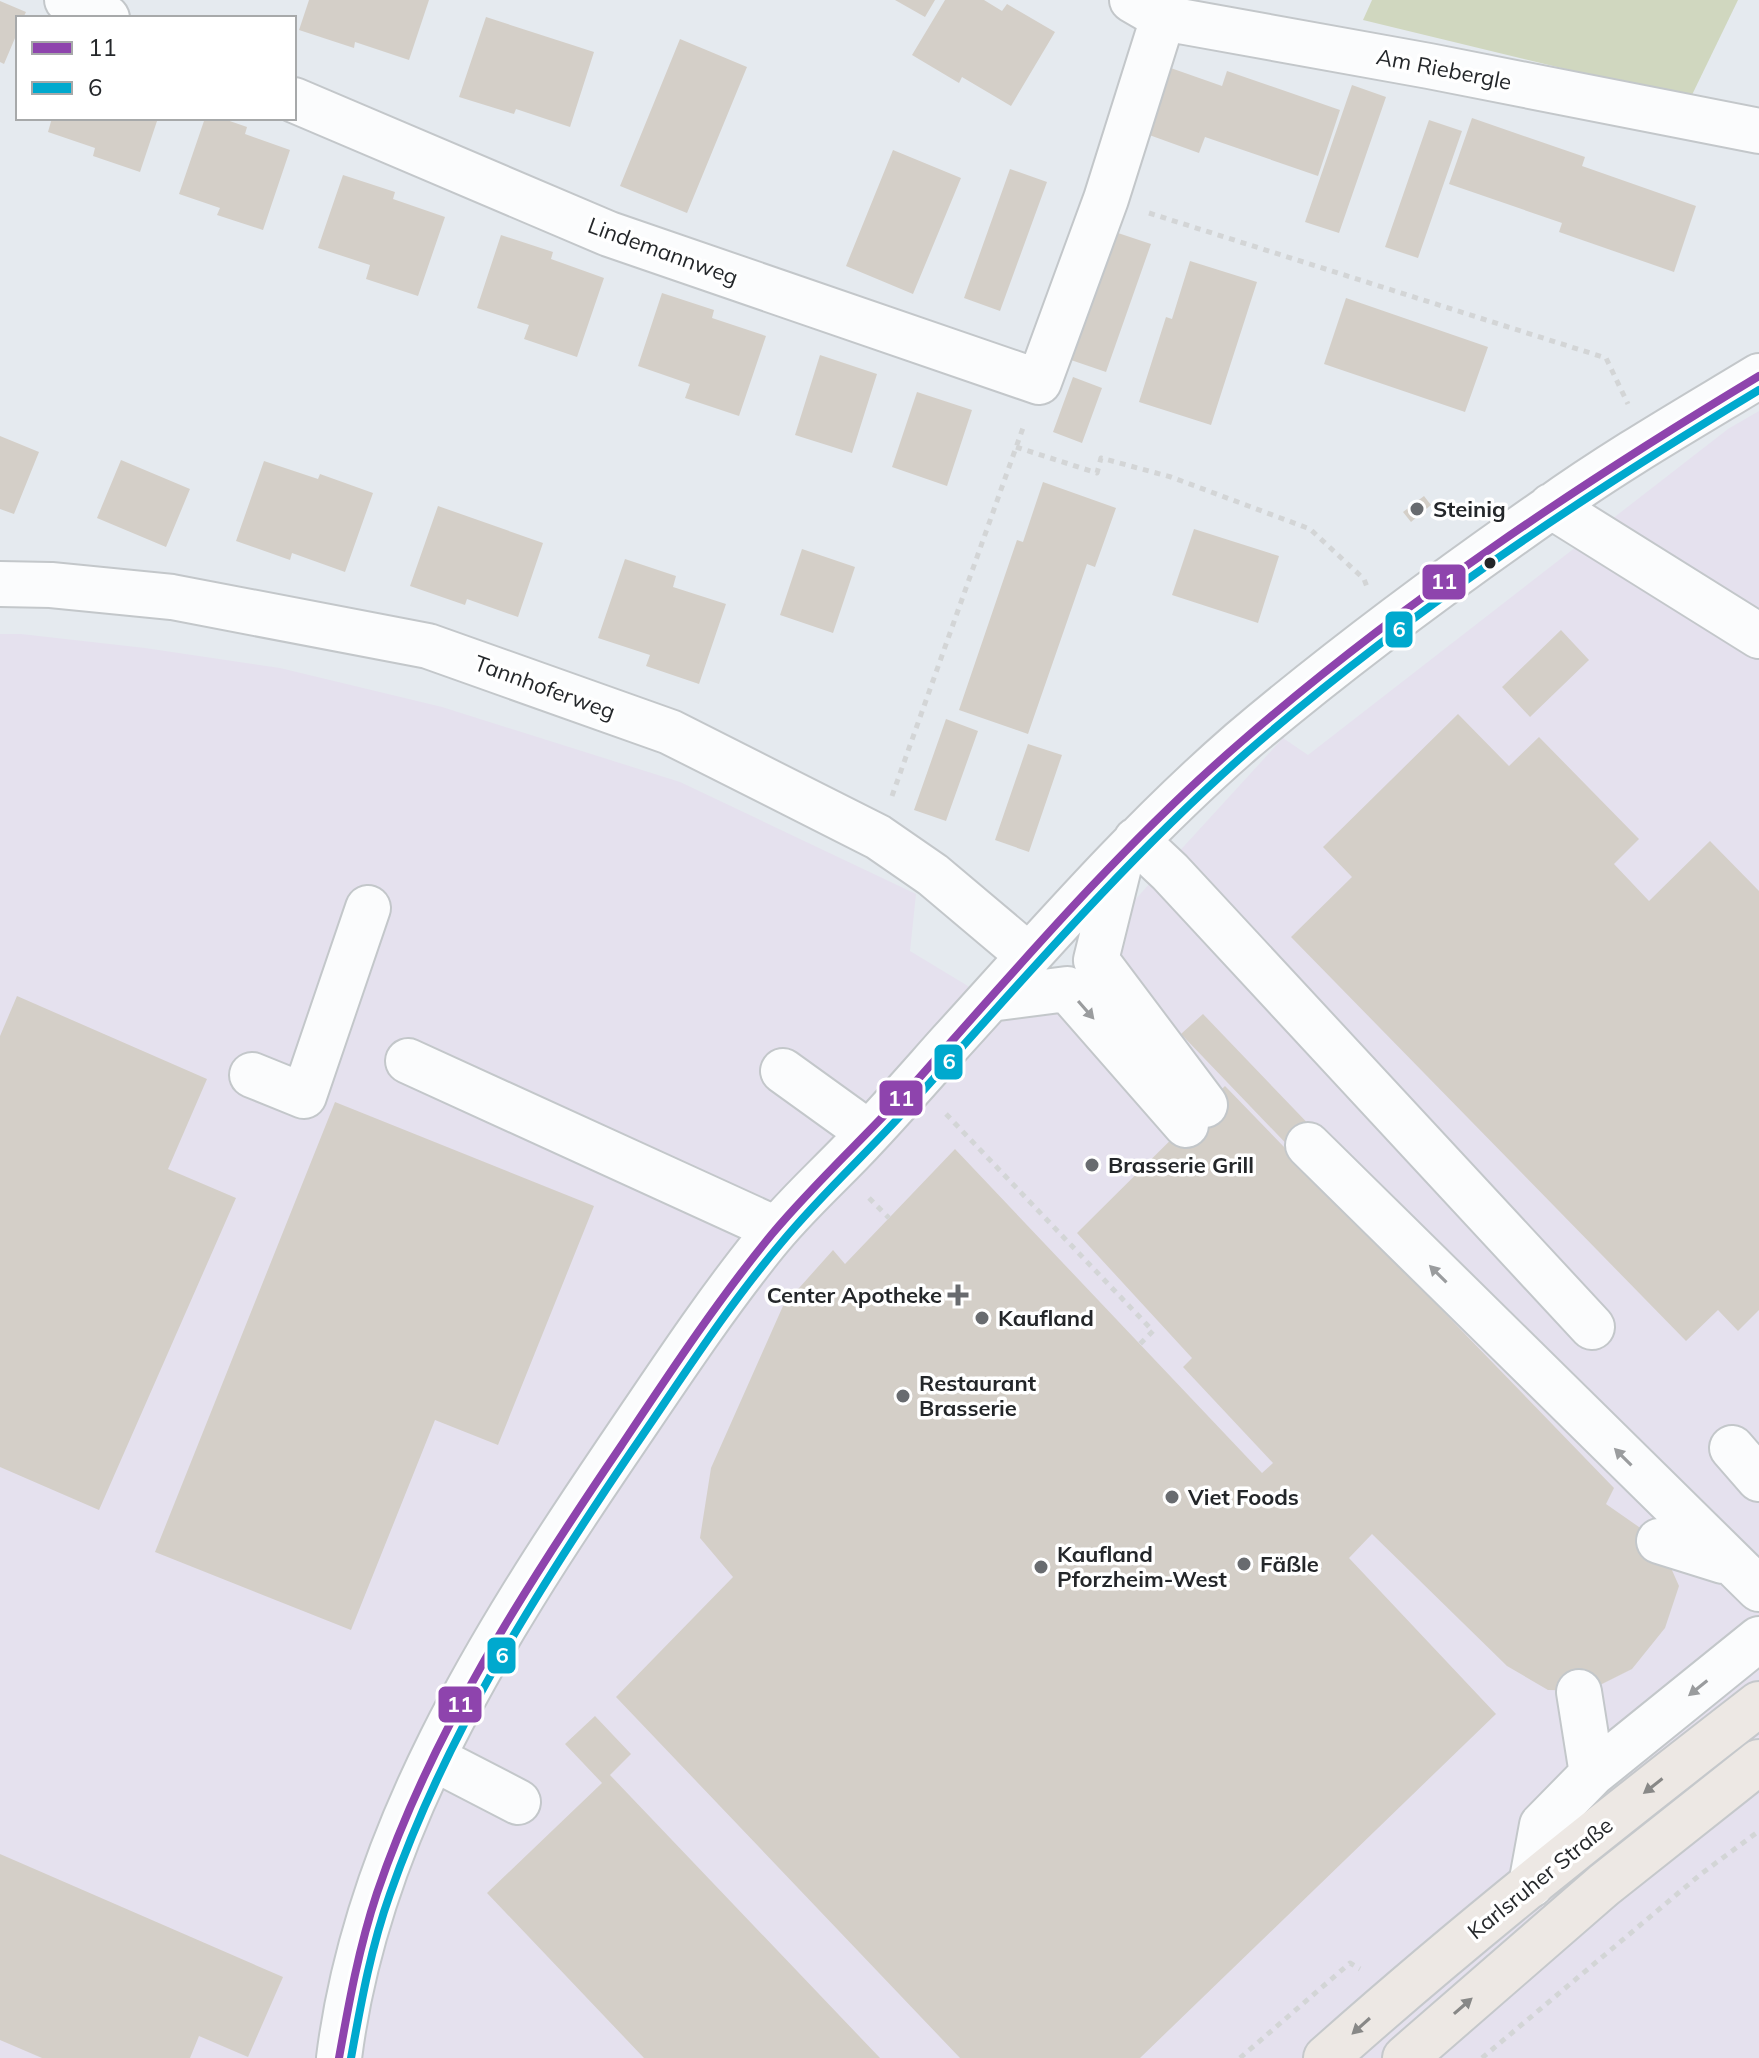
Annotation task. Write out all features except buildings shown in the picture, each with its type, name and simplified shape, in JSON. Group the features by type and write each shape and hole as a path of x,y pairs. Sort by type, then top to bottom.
{"main road":[{"name":"Karlsruher Straße","path":"1326,2058 1531,1885 1759,1704"},
{"name":"Karlsruher Straße","path":"1405,2058 1604,1885 1759,1762"},
{"path":"1604,1885 1654,1860 1759,1792"}],"street":[{"path":"67,0 103,16"},
{"path":"1039,382 1106,199 1148,9"},
{"name":"Am Riebergle","path":"1148,9 1759,131"},
{"name":"Lindemannweg","path":"296,101 609,234 1039,382"},
{"path":"339,2058 359,1954 371,1913 396,1843 433,1758 469,1688 517,1603 672,1370 776,1229 869,1133 1130,846 1240,743 1384,629 1551,506 1759,376"},
{"path":"1551,506 1759,636"},
{"name":"Tannhoferweg","path":"0,584 51,585 172,597 428,646 670,732 878,837 933,875 1029,956"},
{"path":"990,999 1067,989 1195,1115 1096,960 1130,846"},
{"path":"1130,846 1170,872 1592,1327"},
{"path":"252,1075 304,1096 368,908"},
{"path":"408,1061 776,1229"},
{"path":"783,1071 869,1133"},
{"path":"1308,1145 1655,1523 1744,1576"},
{"path":"1531,1885 1542,1825 1592,1774 1759,1639"},
{"path":"1579,1692 1592,1774"},
{"path":"433,1758 518,1802"}],"path":[{"path":"1106,199 1606,358 1648,444"},
{"path":"878,837 1039,382"},
{"path":"1016,447 1097,473 1101,458 1171,477 1310,529 1364,579 1384,629"},
{"path":"915,1082 1153,1331 1140,1344"},
{"path":"1482,2058 1701,1874 1759,1831"}],"shaded area":[{"path":"1759,411 1759,2058 0,2058 0,634 145,648 280,668 442,707 680,782 916,894 910,951 1021,1018 1110,927 1283,738 1308,755 1728,429"}],"green space":[{"path":"1372,0 1738,0 1690,99 1363,20"}],"transit line":[{"name":"11","path":"339,2058 360,1954 377,1893 399,1833 453,1717 517,1606 585,1499 694,1338 772,1234 902,1097 1115,862 1241,742 1364,642 1492,548 1624,460 1759,376"},
{"name":"6","path":"351,2058 383,1914 413,1835 466,1720 528,1611 596,1504 723,1319 782,1242 1119,876 1246,753 1368,653 1495,560 1759,390"}],"place":[{"name":"Steinig","path":"1417,509"},
{"name":"Brasserie Grill","path":"1092,1165"},
{"name":"Center Apotheke","path":"958,1295"},
{"name":"Kaufland","path":"982,1318"},
{"name":"Restaurant Brasserie","path":"903,1396"},
{"name":"Viet Foods","path":"1172,1497"},
{"name":"Fäßle","path":"1244,1564"},
{"name":"Kaufland Pforzheim-West","path":"1041,1567"}]}
